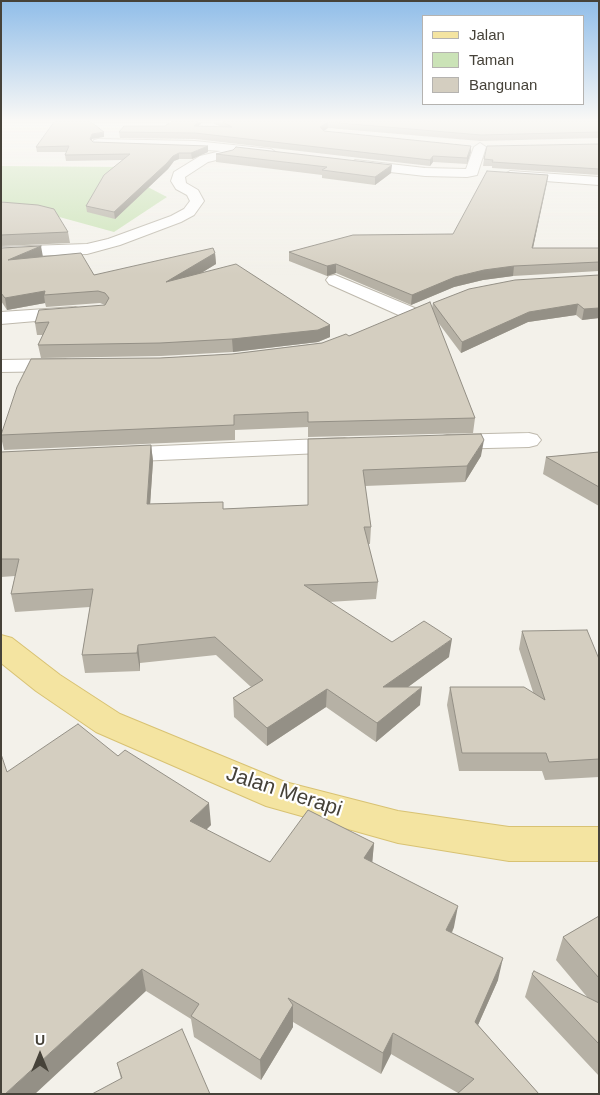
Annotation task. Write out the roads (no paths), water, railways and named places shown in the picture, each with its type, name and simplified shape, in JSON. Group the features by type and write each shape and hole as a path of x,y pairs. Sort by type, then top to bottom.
{"main road":[{"name":"Jalan Merapi","path":"1,646 48,683 108,723 279,795 398,827 509,844 599,844"}],"street":[{"path":"1,252 86,249 114,242 176,219 190,212 197,200 193,193 181,186 178,181 179,175 182,173"},
{"path":"484,173 599,181"},
{"path":"335,280 418,309 384,324"},
{"path":"1,318 90,312"},
{"path":"1,366 81,365"},
{"path":"430,442 529,440"},
{"path":"90,456 361,444"}]}
